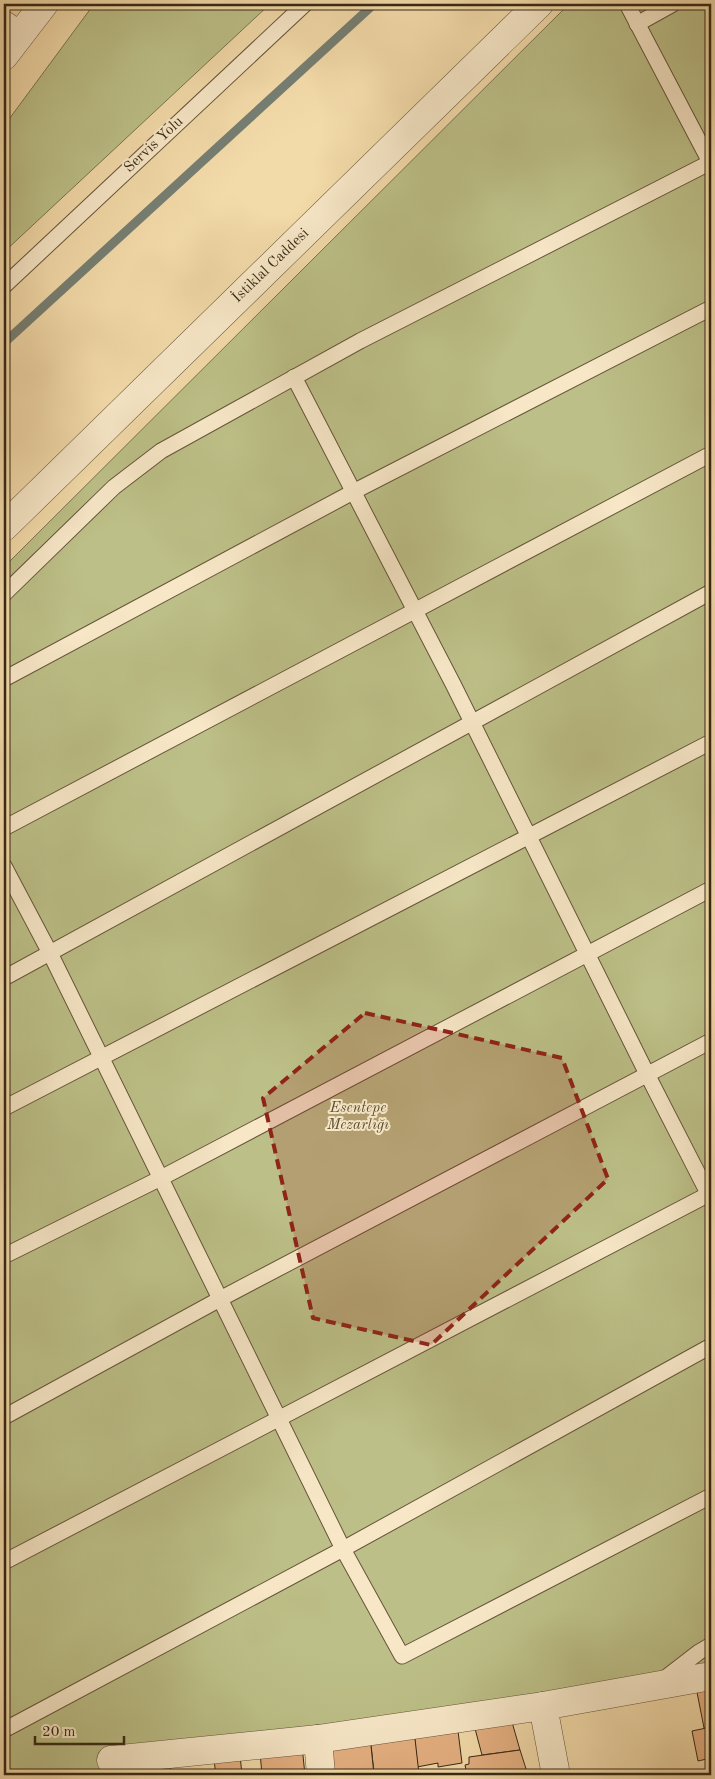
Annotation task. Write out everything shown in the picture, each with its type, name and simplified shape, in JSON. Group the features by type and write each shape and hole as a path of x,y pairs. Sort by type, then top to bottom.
{"street":[{"path":"9,39 44,4"},
{"name":"İstiklal Caddesi","path":"4,528 539,4"},
{"path":"111,1760 318,1739 544,1706 711,1676"},
{"path":"544,1706 556,1775"},
{"path":"318,1739 322,1775"}],"lane":[{"name":"Servis Yolu","path":"4,286 305,4"},
{"path":"4,594 114,486 161,451 360,341 711,163 627,4"},
{"path":"637,24 674,4"},
{"path":"4,679 353,492 711,308"},
{"path":"4,1562 278,1418 710,1196 587,955 471,721 294,377"},
{"path":"4,828 711,454"},
{"path":"4,978 471,721 711,592"},
{"path":"4,1108 711,742"},
{"path":"4,866 50,953 343,1548 402,1656 711,1496"},
{"path":"4,1256 161,1178 711,889"},
{"path":"4,1417 220,1299 711,1040"},
{"path":"4,1730 343,1548 711,1346"},
{"path":"656,1685 711,1645"}],"highlighted area":[{"path":"365,1013 562,1058 608,1179 431,1345 313,1318 263,1098"}],"green space":[{"path":"94,4 270,4 4,252 4,126"},
{"name":"Esentepe Mezarlığı","path":"569,4 711,4 711,1666 111,1761 118,1775 4,1775 4,567"}],"building":[{"path":"711,1684 711,1727 704,1728 696,1687"},
{"path":"510,1715 520,1750 482,1755 473,1721"},
{"path":"457,1723 462,1763 438,1767 438,1763 417,1767 414,1730"},
{"path":"711,1727 711,1758 698,1761 692,1731"},
{"path":"414,1730 419,1774 396,1775 396,1772 374,1773 370,1736"},
{"path":"370,1736 374,1775 330,1775 326,1742"},
{"path":"302,1746 305,1775 262,1775 260,1752"},
{"path":"520,1750 528,1775 467,1775 465,1765 469,1764 469,1757"},
{"path":"240,1755 242,1775 216,1775 214,1760"},
{"path":"711,1758 711,1773 707,1759"},
{"path":"170,1767 172,1775 126,1775 125,1773"}],"waterway":[{"path":"4,343 374,4"}]}
